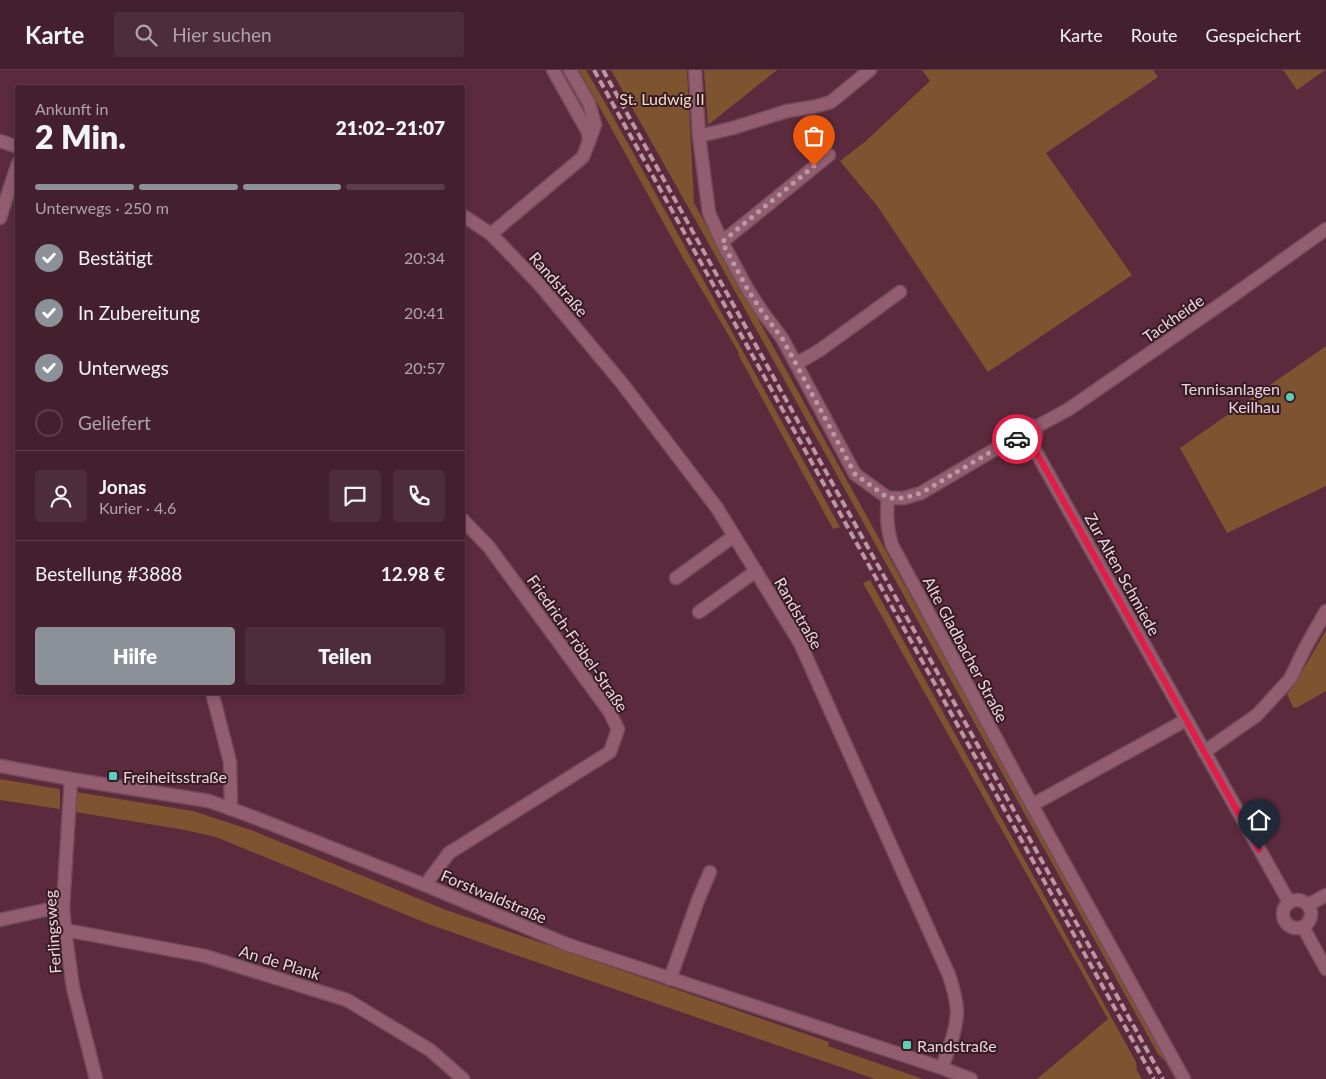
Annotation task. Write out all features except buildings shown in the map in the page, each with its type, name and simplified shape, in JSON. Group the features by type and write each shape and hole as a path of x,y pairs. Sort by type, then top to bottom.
{"street":[{"path":"553,70 588,132 590,142"},
{"path":"491,234 583,157 596,125 589,103 570,70"},
{"path":"694,70 699,136 709,213 722,242 748,290 782,338 855,474 888,498"},
{"path":"699,136 733,128 787,111 831,102 856,75 870,70"},
{"path":"0,141 15,146"},
{"path":"722,242 829,155"},
{"path":"0,218 15,172"},
{"name":"Randstraße","path":"465,216 491,234 539,284 621,382 717,508 800,643 949,975 955,993 957,1012 954,1031 942,1068"},
{"name":"Tackheide","path":"888,498 904,498 921,493 1016,437 1016,430 1021,425 1029,424 1034,428 1073,407 1231,298 1326,229"},
{"path":"796,364 820,350 900,292"},
{"path":"1016,437 1022,444 1031,443 1036,438 1034,428"},
{"name":"Zur Alten Schmiede","path":"1031,443 1289,902"},
{"name":"Alte Gladbacher Straße","path":"888,498 886,514 887,531 892,545 1032,805 1184,1079"},
{"name":"Friedrich-Fröbel-Straße","path":"425,885 449,853 610,752 618,729 609,711 489,547 465,522"},
{"path":"676,578 734,536"},
{"path":"699,612 756,571"},
{"path":"1204,752 1257,714 1289,681 1326,611"},
{"path":"213,695 230,762 231,809"},
{"path":"1032,805 1186,720"},
{"name":"Forstwaldstraße","path":"0,766 209,801 425,885 566,944 942,1068 970,1079"},
{"name":"Ferlingsweg","path":"70,779 63,906 65,930 73,988 96,1079"},
{"path":"670,978 710,872"},
{"path":"1308,905 1326,895"},
{"path":"1298,900 1308,905 1310,916 1308,923 1303,927 1295,928 1289,926 1284,920 1283,912 1289,902 1298,900"},
{"path":"0,920 63,906"},
{"path":"1303,927 1326,969"},
{"name":"An de Plank","path":"65,930 205,956 347,1000 430,1050 463,1079"}],"green space":[{"path":"579,70 586,70 611,113 840,527 833,529 739,353 683,258"},
{"name":"St. Ludwig II","path":"611,70 687,70 694,203 1177,1079 1175,1079 1165,1061 1158,1054"},
{"path":"704,70 777,70 708,125"},
{"path":"922,70 1153,70 1158,77 1046,153 1132,275 988,372 878,207 840,161 866,141 930,81"},
{"path":"1283,70 1325,70 1297,90"},
{"name":"Tennisanlagen Keilhau","path":"1326,346 1326,486 1227,533 1180,448"},
{"path":"870,580 1136,1062 1137,1071 1142,1079 1037,1079 1108,1019 863,583"},
{"path":"1326,630 1326,691 1296,708 1293,707 1287,694 1295,684"},
{"path":"0,779 59,789 60,809 0,800"},
{"path":"76,792 193,811 251,830 446,910 829,1042 828,1046 923,1079 875,1079 426,923 216,837 180,829 75,812"}],"railway":[{"path":"594,70 1154,1079"},
{"path":"603,70 1163,1079"}],"way so far":[{"path":"814,166 722,242 748,290 782,338 855,474 888,498 904,498 921,493 1016,437 1017,439"}],"place":[{"name":"Tennisanlagen Keilhau","path":"1290,397"},
{"name":"Freiheitsstraße","path":"113,776"},
{"name":"Randstraße","path":"907,1045"}],"route":[{"path":"1017,439 1022,444 1031,443 1259,850"}]}
